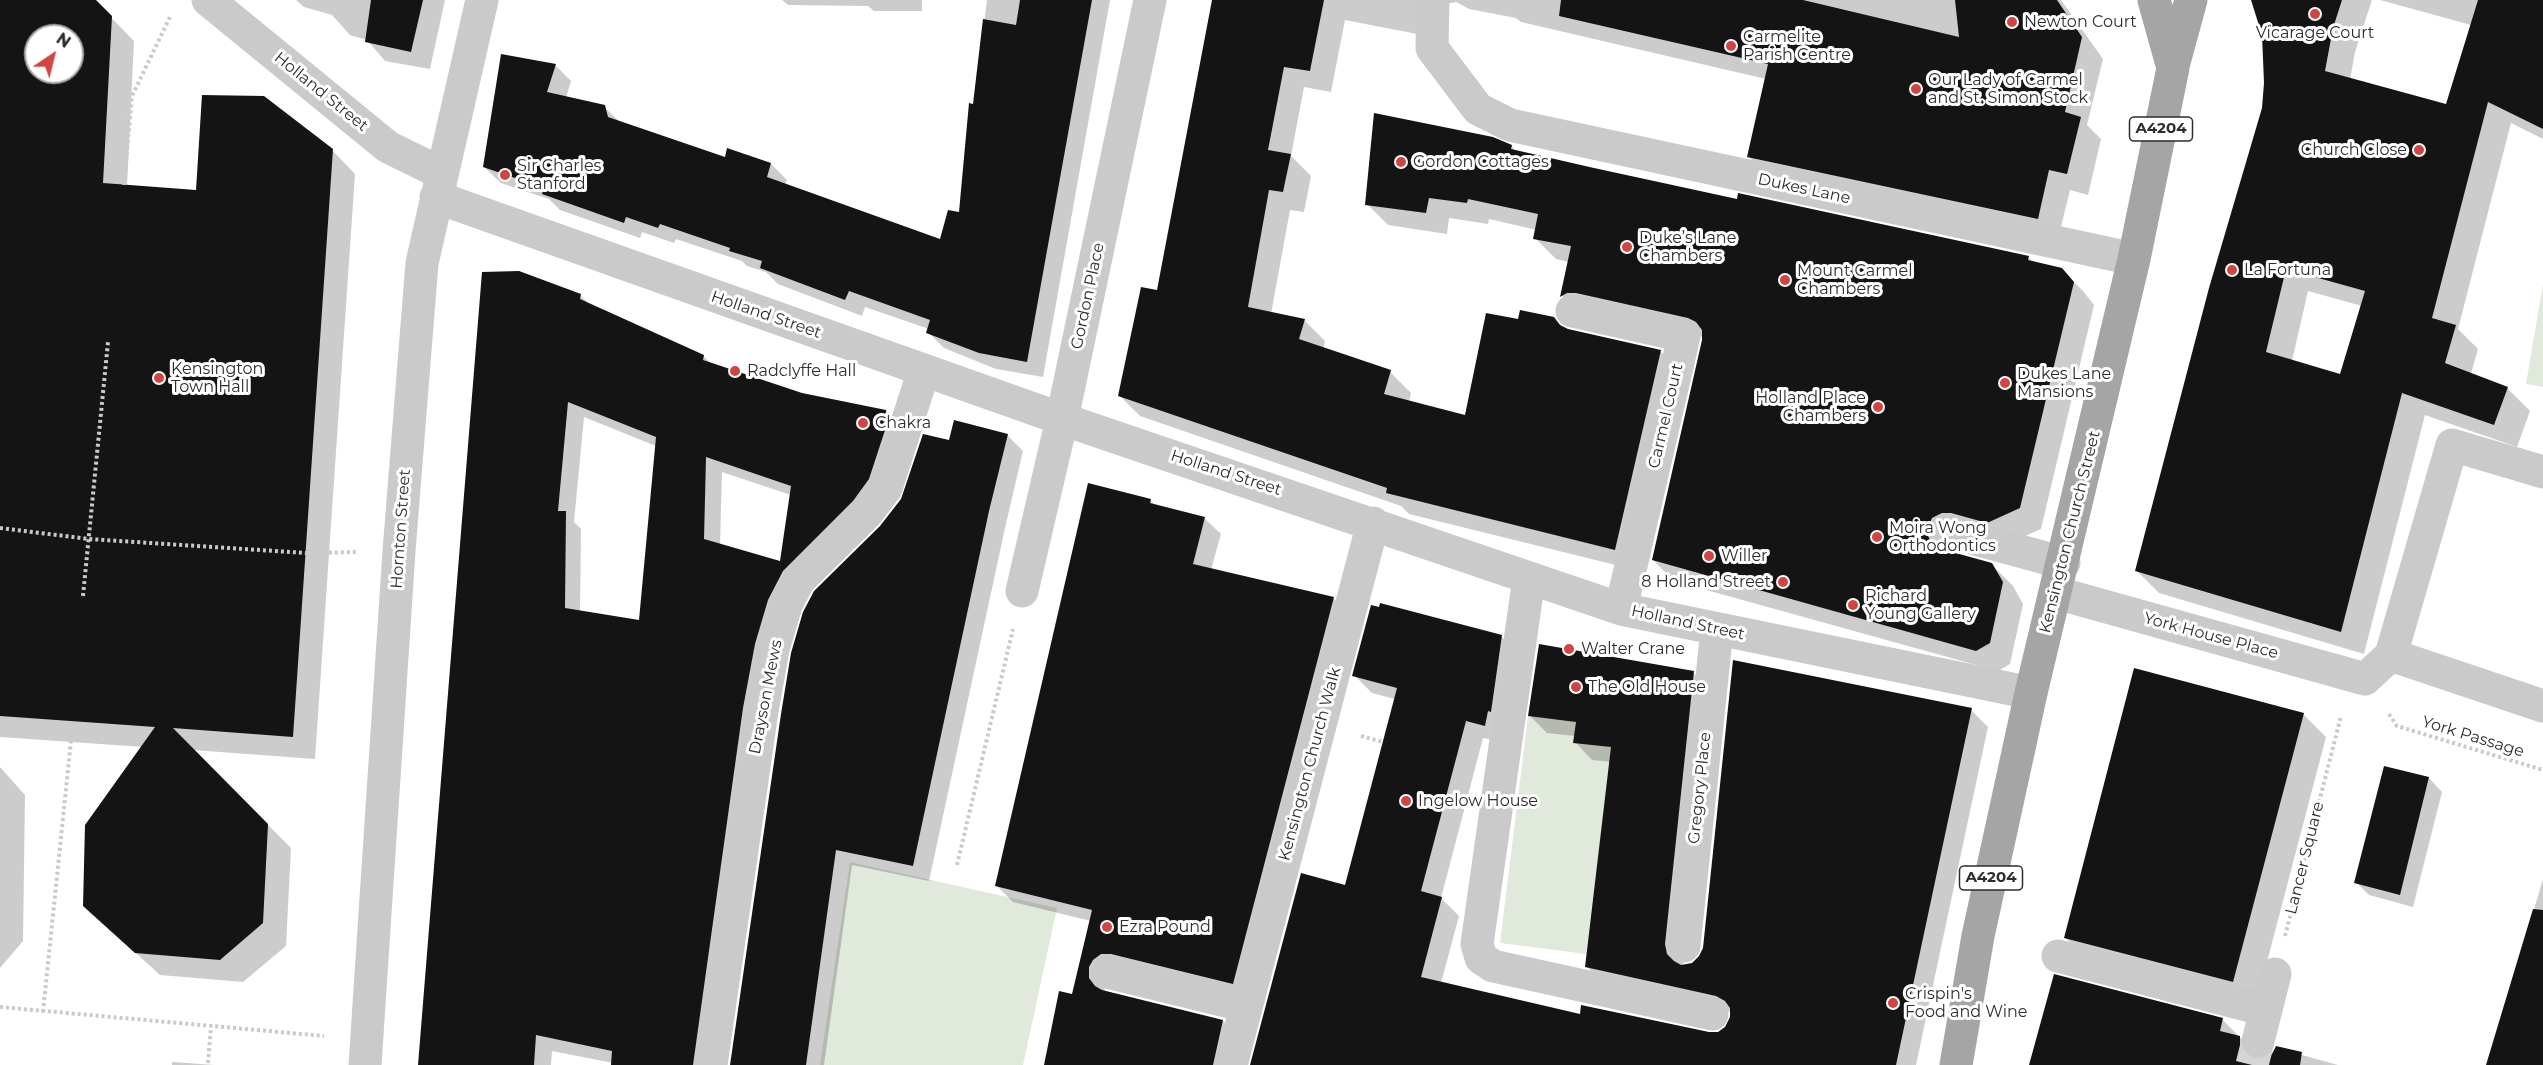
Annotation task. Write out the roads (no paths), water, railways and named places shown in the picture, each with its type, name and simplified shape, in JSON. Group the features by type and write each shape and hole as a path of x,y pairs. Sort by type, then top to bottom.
{"main road":[{"name":"Kensington Church Street","path":"1956,1065 1978,936 2031,693 2134,259 2173,68 2154,0"},
{"path":"2173,68 2191,0"}],"street":[{"name":"Holland Street","path":"208,0 438,185 924,370 1622,609 2031,693"},
{"name":"Hornton Street","path":"365,1065 399,551 422,263 482,0"},
{"name":"Gordon Place","path":"1022,591 1062,418 1150,0"},
{"name":"Dukes Lane","path":"1433,0 1432,48 1478,109 1510,125 2134,259"},
{"name":"Carmel Court","path":"1572,311 1684,336 1622,609"},
{"name":"Drayson Mews","path":"711,1065 762,711 773,649 786,605 799,580 867,513 886,488 924,370"},
{"path":"2543,472 2452,445 2391,655 2543,706"},
{"name":"Kensington Church Walk","path":"1231,1065 1373,522"},
{"name":"York House Place","path":"1946,531 2060,578 2358,677 2391,655"},
{"path":"1529,578 1477,944 1481,958 1494,966 1712,1014"},
{"name":"Gregory Place","path":"1684,946 1717,629"},
{"path":"2058,956 2266,1010"},
{"path":"1107,972 1246,1006"},
{"path":"2258,1041 2275,974"}],"tunnel":[{"path":"2252,1065 2258,1041"}],"place":[{"name":"Vicarage Court","path":"2315,14"},
{"name":"Newton Court","path":"2012,22"},
{"name":"Carmelite Parish Centre","path":"1731,46"},
{"name":"Our Lady of Carmel and St. Simon Stock","path":"1916,89"},
{"name":"Church Close","path":"2419,150"},
{"name":"Gordon Cottages","path":"1401,162"},
{"name":"Sir Charles Stanford","path":"505,175"},
{"name":"Duke’s Lane Chambers","path":"1627,247"},
{"name":"La Fortuna","path":"2232,270"},
{"name":"Mount Carmel Chambers","path":"1785,280"},
{"name":"Radclyffe Hall","path":"735,371"},
{"name":"Kensington Town Hall","path":"159,378"},
{"name":"Dukes Lane Mansions","path":"2005,383"},
{"name":"Holland Place Chambers","path":"1878,407"},
{"name":"Chakra","path":"863,423"},
{"name":"Moira Wong Orthodontics","path":"1877,537"},
{"name":"Willer","path":"1709,556"},
{"name":"8 Holland Street","path":"1783,582"},
{"name":"Richard Young Gallery","path":"1853,605"},
{"name":"Walter Crane","path":"1569,649"},
{"name":"The Old House","path":"1576,687"},
{"name":"Ingelow House","path":"1406,801"},
{"name":"Ezra Pound","path":"1107,927"},
{"name":"Crispin's Food and Wine","path":"1893,1003"}]}
